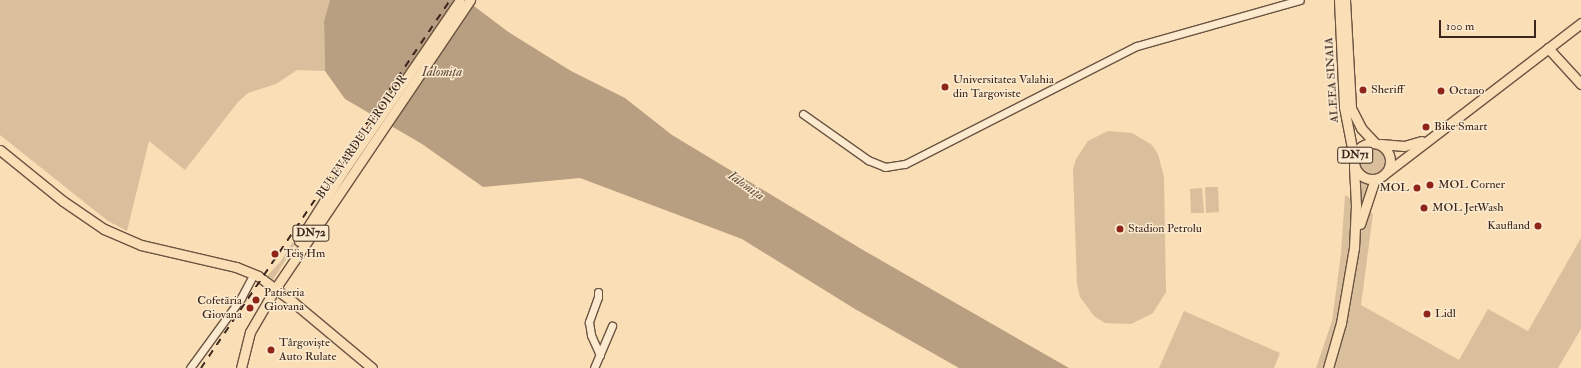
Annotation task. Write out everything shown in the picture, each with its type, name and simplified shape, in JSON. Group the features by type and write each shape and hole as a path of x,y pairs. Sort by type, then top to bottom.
{"main road":[{"name":"BULEVARDUL EROILOR","path":"241,368 250,332 275,289 285,265 460,0"},
{"name":"BULEVARDUL EROILOR","path":"345,176 470,0"},
{"name":"ALEEA SINAIA","path":"1339,0 1344,100 1354,162 1356,205 1354,248"},
{"name":"ALEEA SINAIA","path":"1345,0 1353,114 1365,133 1390,156 1387,172"},
{"path":"1387,172 1430,137 1581,23"},
{"path":"1548,48 1581,84"},
{"path":"1377,143 1404,146 1430,137"},
{"name":"DN71","path":"1377,143 1364,144 1354,162 1365,178 1376,179 1387,172"},
{"path":"0,150 63,201 104,229 141,245 236,267 254,274 275,289 372,368"},
{"path":"1328,368 1344,309 1354,248 1364,207 1376,179"},
{"path":"275,289 290,307 364,368"}],"street":[{"path":"803,114 868,160 885,167 905,164 1137,46 1300,0"},
{"path":"190,368 241,298 254,274"},
{"path":"598,292 598,297 589,322 591,335 600,355"},
{"path":"594,368 612,326"}],"shaded area":[{"path":"0,0 330,0 324,21 325,71 297,70 276,84 248,93 238,102 185,170 149,141 127,231 108,221 0,135"},
{"name":"Stadion Petrolu","path":"1108,131 1132,133 1152,145 1158,154 1164,177 1166,292 1153,313 1131,324 1105,323 1094,316 1080,297 1077,284 1073,169 1076,159 1088,141"},
{"path":"1372,148 1382,151 1385,161 1382,171 1372,174 1362,171 1359,161 1362,151"},
{"path":"337,171 313,216 273,280 267,276 281,261"},
{"path":"1359,181 1371,185 1362,207 1373,214 1361,305 1459,360 1488,309 1528,331 1581,238 1581,329 1558,368 1316,368 1332,321 1341,254 1345,195 1357,203"},
{"path":"1205,187 1218,187 1219,212 1206,213"},
{"path":"1202,188 1204,213 1191,213 1190,189"},
{"path":"1184,311 1280,353 1274,368 1159,368"}],"water":[{"name":"Ialomița","path":"330,0 466,0 507,31 571,71 625,98 672,135 863,250 1069,368 959,368 855,309 742,239 580,178 483,187 422,144 345,99 325,71 324,21"}],"railway":[{"path":"201,368 450,0"}],"place":[{"name":"Universitatea Valahia din Targoviste","path":"945,87"},
{"name":"Sheriff","path":"1363,90"},
{"name":"Octano","path":"1441,91"},
{"name":"Bike Smart","path":"1426,127"},
{"name":"MOL Corner","path":"1430,185"},
{"name":"MOL","path":"1417,188"},
{"name":"MOL JetWash","path":"1424,208"},
{"name":"Kaufland","path":"1538,226"},
{"name":"Stadion Petrolu","path":"1120,229"},
{"name":"Teiș Hm","path":"275,254"},
{"name":"Patiseria Giovana","path":"256,300"},
{"name":"Cofetăria Giovana","path":"250,308"},
{"name":"Lidl","path":"1427,314"},
{"name":"Târgoviște Auto Rulate","path":"271,350"}]}
